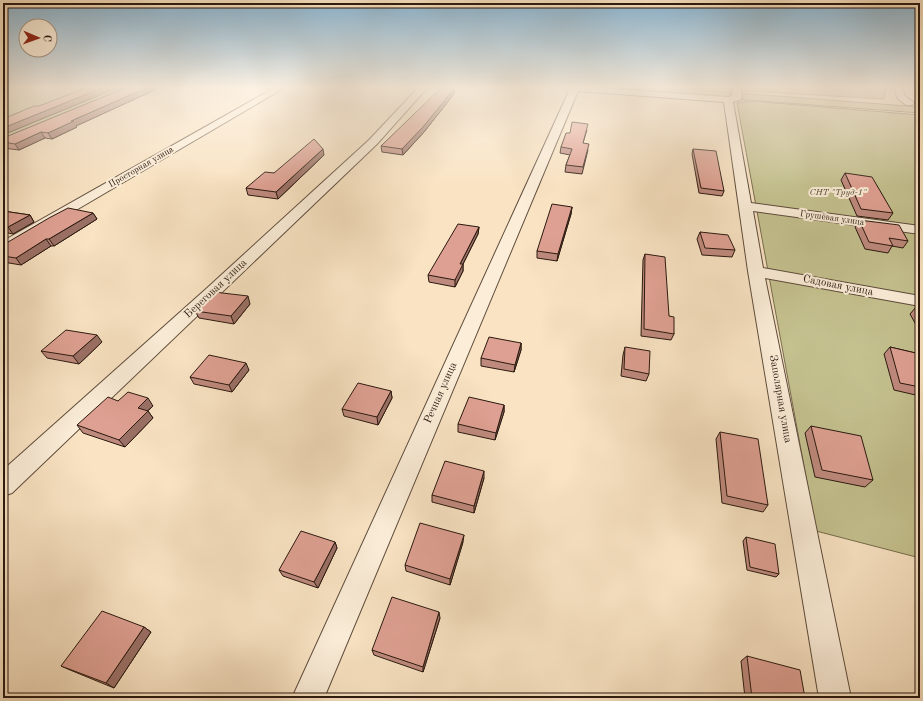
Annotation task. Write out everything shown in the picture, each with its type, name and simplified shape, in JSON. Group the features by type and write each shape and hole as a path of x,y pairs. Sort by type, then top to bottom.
{"street":[{"name":"Просторная улица","path":"3,246 223,121"},
{"name":"Береговая улица","path":"3,485 368,147 393,121"},
{"name":"Речная улица","path":"308,698 561,121"},
{"name":"Заполярная улица","path":"736,121 745,206 756,271 835,698"},
{"name":"Грушёвая улица","path":"745,206 920,230"},
{"name":"Садовая улица","path":"756,271 920,302"}],"green space":[{"path":"3,121 50,121 3,141"},
{"name":"СНТ \"Труд-1\"","path":"740,121 920,121 920,558 816,531"}],"building":[{"path":"3,121 21,121 3,128"},
{"path":"45,121 74,121 48,133 41,132 15,144 3,142 3,138"},
{"path":"407,121 428,121 402,149 381,146"},
{"path":"572,122 588,124 583,143 589,144 583,167 566,165 572,149 561,147 566,133 570,133"},
{"path":"314,139 323,149 276,192 246,188 265,172 274,173"},
{"path":"693,149 716,151 724,191 701,188"},
{"path":"845,173 872,177 893,213 861,209"},
{"path":"552,204 572,207 558,254 537,251"},
{"path":"68,208 93,213 49,239 46,239 16,258 3,256 3,245"},
{"path":"3,211 30,215 8,227 3,226"},
{"path":"859,220 899,225 908,241 889,238 893,246 869,242"},
{"path":"458,224 479,227 460,264 463,264 455,280 428,275"},
{"path":"700,232 728,235 735,250 705,248"},
{"path":"645,254 665,257 669,316 674,317 674,334 644,329"},
{"path":"214,292 248,296 231,316 195,311"},
{"path":"916,307 920,307 920,314"},
{"path":"66,330 97,335 73,356 41,351"},
{"path":"489,337 521,343 515,365 481,358"},
{"path":"625,347 650,351 649,374 624,369"},
{"path":"890,347 920,354 920,387 900,383"},
{"path":"209,355 246,363 229,385 190,377"},
{"path":"358,383 391,391 377,417 342,409"},
{"path":"128,392 148,398 138,408 148,411 119,440 77,425 108,397 118,401"},
{"path":"469,397 504,405 496,433 458,424"},
{"path":"811,426 861,436 873,480 822,470"},
{"path":"720,432 758,439 768,505 727,496"},
{"path":"445,461 484,471 474,506 432,495"},
{"path":"420,523 464,535 450,579 405,565"},
{"path":"301,531 335,542 314,582 279,570"},
{"path":"746,537 775,544 779,574 750,567"},
{"path":"392,597 439,612 423,667 372,650"},
{"path":"102,611 144,627 106,683 61,666"},
{"path":"747,656 800,670 805,698 752,698"}]}
